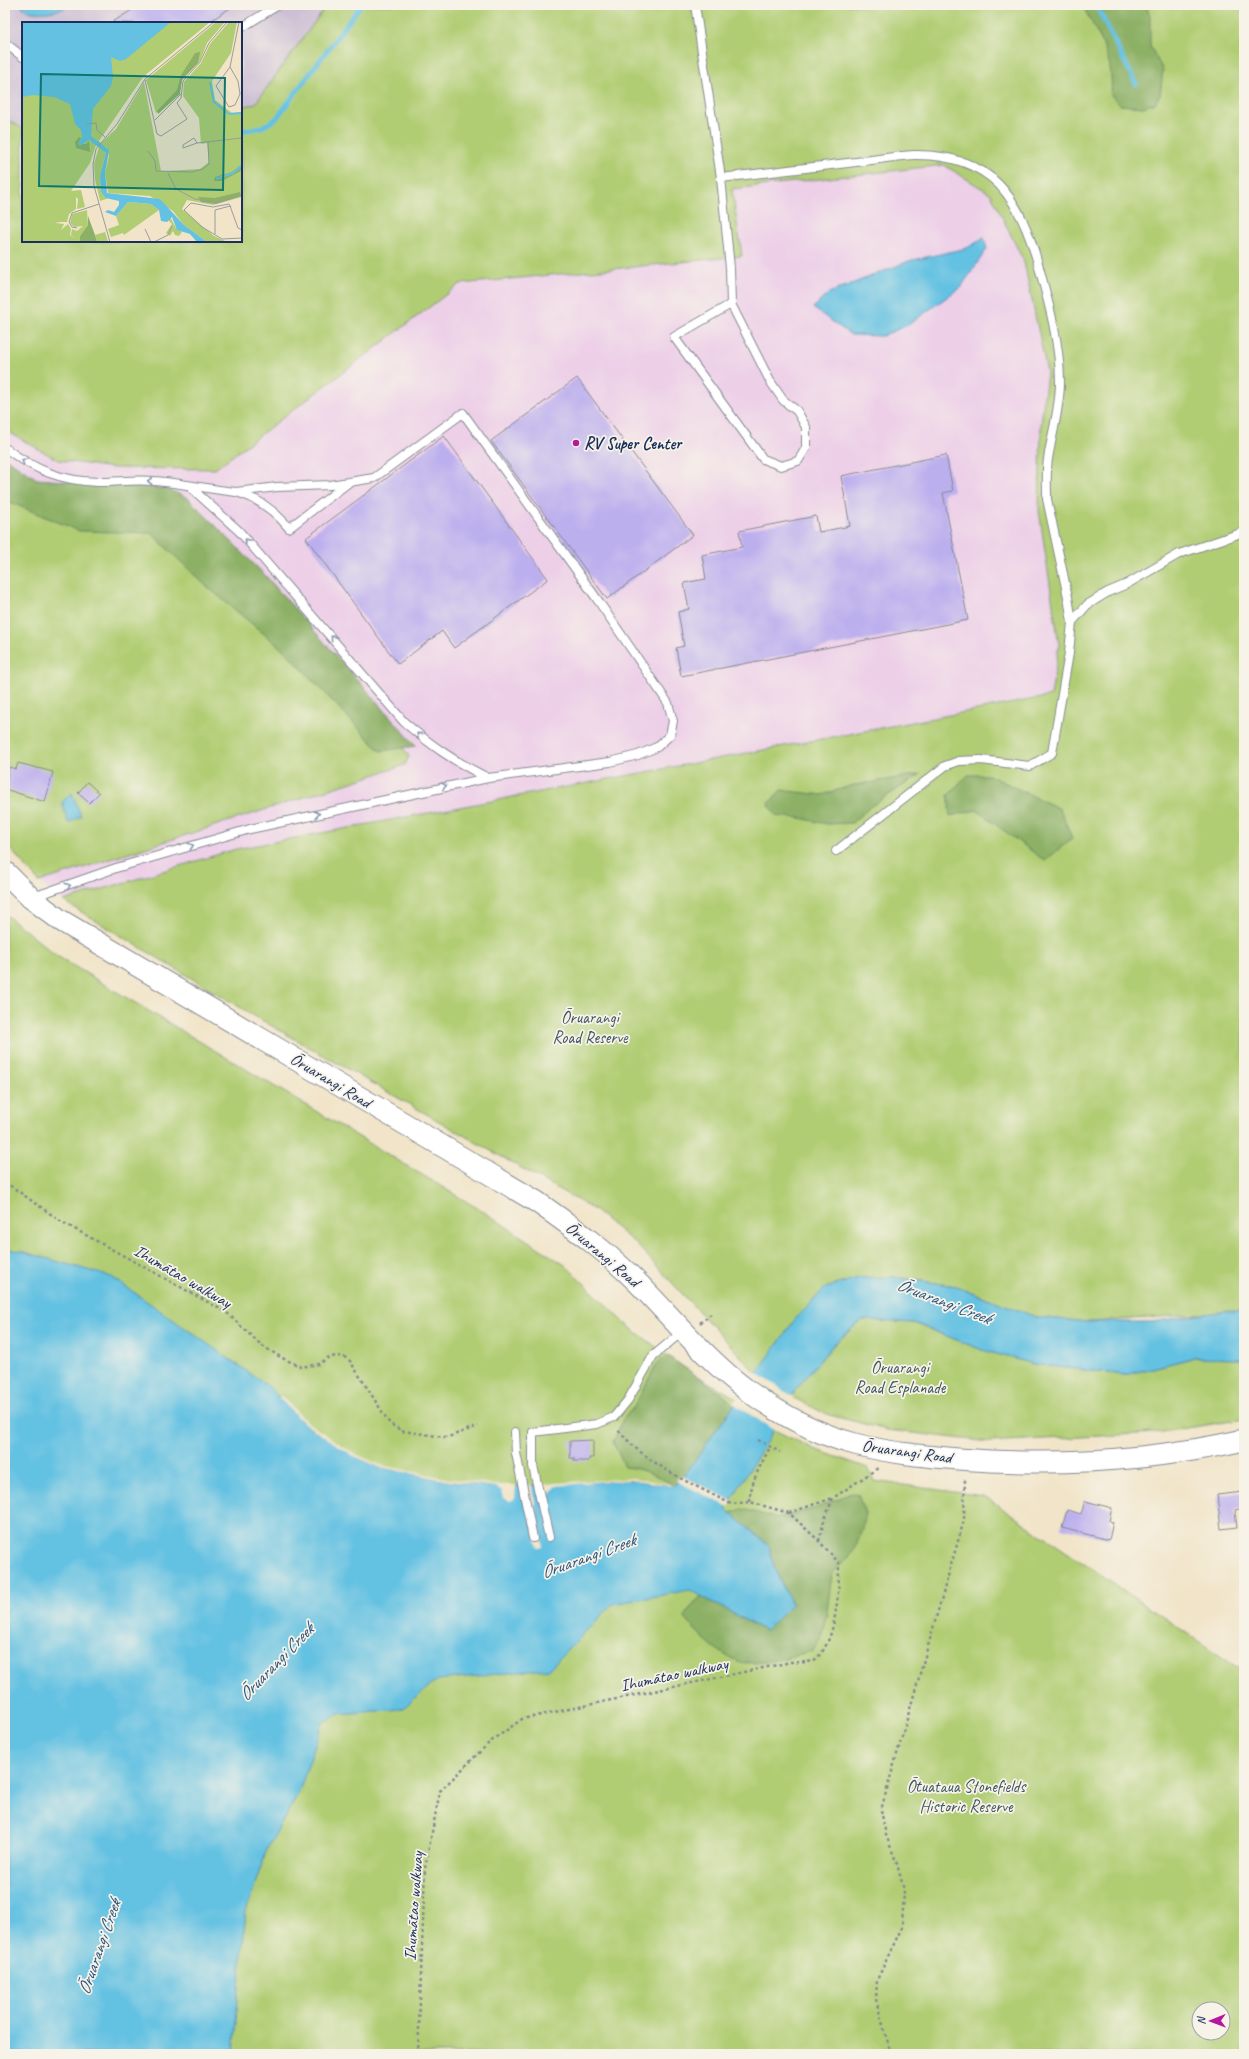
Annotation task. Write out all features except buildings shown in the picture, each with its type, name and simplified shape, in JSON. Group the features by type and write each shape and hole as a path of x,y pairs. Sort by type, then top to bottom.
{"street":[{"name":"Ōruarangi Road","path":"5,872 31,898 60,920 537,1202 607,1254 731,1377 769,1405 823,1433 854,1444 891,1452 994,1462 1119,1458 1200,1448 1244,1440"}],"lane":[{"path":"242,27 278,5"},
{"path":"695,5 721,178 730,268 731,304 770,381 783,400 797,411 806,428 806,448 798,461 781,466 763,459 674,337 731,304"},
{"path":"5,43 22,56"},
{"path":"721,178 914,155 950,157 970,164 985,172 1003,188 1016,205 1026,226 1045,291 1057,352 1060,383 1058,410 1048,460 1046,482 1047,499 1072,622 1069,653 1052,752 1030,766 981,760 959,761 945,766 836,851"},
{"path":"31,898 116,868 250,829 488,778 610,762 638,755 657,747 670,735 673,721 668,703 598,599 463,413 374,478 330,485 277,487 236,492"},
{"path":"5,448 29,464 50,475 72,480 98,482 153,480 236,492 246,495 274,512 289,528 348,482"},
{"path":"189,486 239,531 404,722 433,747 455,762 488,778"},
{"path":"1072,622 1087,605 1179,554 1244,532"},
{"path":"549,1537 533,1466 534,1432 597,1424 610,1419 619,1413 653,1356 683,1331"},
{"path":"516,1432 516,1452 533,1538"}],"path":[{"name":"Ihumātao walkway","path":"5,1182 62,1222 226,1312 261,1345 282,1358 302,1367 319,1364 329,1357 343,1356 350,1361 390,1424 402,1431 444,1437 451,1436 478,1426"},
{"name":"Ihumātao walkway","path":"418,2054 425,1868 440,1791 490,1742 522,1719 791,1662 809,1662 817,1658 829,1638 838,1603 839,1563 819,1541 789,1513 750,1502 731,1504 678,1477 634,1447 618,1430 597,1424"},
{"path":"758,1440 780,1452"},
{"path":"750,1502 752,1485 770,1447"},
{"path":"789,1513 833,1498 883,1465"},
{"path":"891,2054 876,2000 877,1980 902,1927 904,1890 898,1864 886,1835 881,1810 964,1520 965,1474"},
{"path":"819,1541 824,1521 833,1498"}],"shaded area":[{"path":"5,5 327,5 254,105 242,107 242,22 22,22 22,128 5,118"},
{"path":"944,165 991,194 1024,262 1047,372 1041,425 1039,511 1059,645 1051,696 236,849 63,901 39,882 405,765 409,756 22,485 5,469 5,430 58,460 113,468 215,469 460,284 741,256 731,189"}],"green space":[{"path":"327,5 1244,5 1244,1311 1088,1322 1036,1317 956,1286 894,1277 858,1278 825,1289 796,1318 796,1389 834,1344 862,1320 914,1323 982,1350 1034,1364 1125,1375 1192,1358 1244,1359 1244,1419 1156,1433 989,1442 887,1430 826,1414 792,1397 774,1430 814,1449 868,1468 874,1481 984,1496 1244,1672 1244,2054 5,2054 5,914 57,956 484,1212 565,1265 627,1325 692,1373 738,1399 756,1373 635,1243 593,1209 251,1014 63,901 236,849 1051,696 1059,645 1039,511 1041,425 1047,372 1024,262 991,194 944,165 732,189 742,256 460,284 215,469 113,468 58,460 5,430 5,118 22,128 22,242 242,242 242,107 255,104"},
{"path":"1082,5 1146,5 1150,16 1150,46 1163,70 1160,95 1155,103 1143,107 1120,105 1111,95 1108,58 1100,38"},
{"path":"5,458 37,479 167,489 188,498 264,574 416,746 380,751 287,653 204,584 151,533 79,531 5,500"},
{"path":"5,469 22,485 107,494 371,706 409,756 405,765 39,882 5,843"},
{"path":"921,774 868,808 852,823 827,824 800,818 777,816 768,804 781,790 822,795 850,786"},
{"path":"968,775 989,775 1060,809 1072,838 1045,861 976,810 950,816 948,795"},
{"path":"668,1356 721,1393 734,1405 693,1463 674,1486 639,1469 625,1467 613,1442 623,1419 634,1407 656,1365 661,1359"},
{"path":"851,1493 858,1495 865,1513 862,1528 857,1544 849,1557 832,1574 827,1612 821,1638 813,1651 762,1662 746,1663 738,1661 712,1646 685,1618 686,1613 701,1596 765,1631 792,1604 775,1570 769,1546 730,1513 742,1509 778,1518 817,1508"}],"water":[{"path":"20,5 66,5 65,8 54,11 35,12 24,9"},
{"path":"984,238 987,249 961,287 908,325 882,336 851,335 813,308 829,293 909,261 967,248"},
{"path":"72,793 81,816 68,823 62,802"},
{"name":"Ōruarangi Creek","path":"5,1249 21,1251 112,1277 268,1386 305,1424 353,1455 379,1467 449,1481 496,1487 634,1480 674,1486 693,1463 796,1318 825,1288 858,1278 894,1277 956,1286 1036,1317 1088,1322 1151,1322 1226,1311 1244,1311 1244,1359 1192,1358 1125,1375 1034,1364 982,1350 914,1323 862,1320 834,1344 796,1389 773,1431 726,1509 769,1546 775,1570 792,1604 765,1631 690,1590 613,1604 549,1669 437,1680 402,1709 339,1714 323,1722 299,1792 267,1849 246,1911 233,2054 5,2054"}],"pier":[{"path":"755,1372 794,1397 775,1431 733,1403"},
{"path":"281,1396 307,1422 353,1453 380,1465 450,1479 496,1485 516,1485 515,1499 510,1501 504,1498 502,1491 496,1487 449,1481 379,1467 352,1455 305,1424 279,1398"},
{"path":"681,1475 732,1501 729,1507 676,1481"},
{"path":"634,1478 674,1486 634,1480 594,1482 556,1486 548,1497 544,1498 541,1484"},
{"path":"528,1484 531,1484 532,1487 543,1547 538,1548 527,1488"}],"waterway":[{"path":"242,131 262,127 276,119 361,5"},
{"path":"1096,5 1136,84"}],"place":[{"name":"RV Super Center","path":"576,443"}],"park label":[{"name":"Ōruarangi Road Reserve","path":"590,1027"},
{"name":"Ōruarangi Road Esplanade","path":"900,1377"},
{"name":"Ōtuataua Stonefields Historic Reserve","path":"966,1796"}]}
